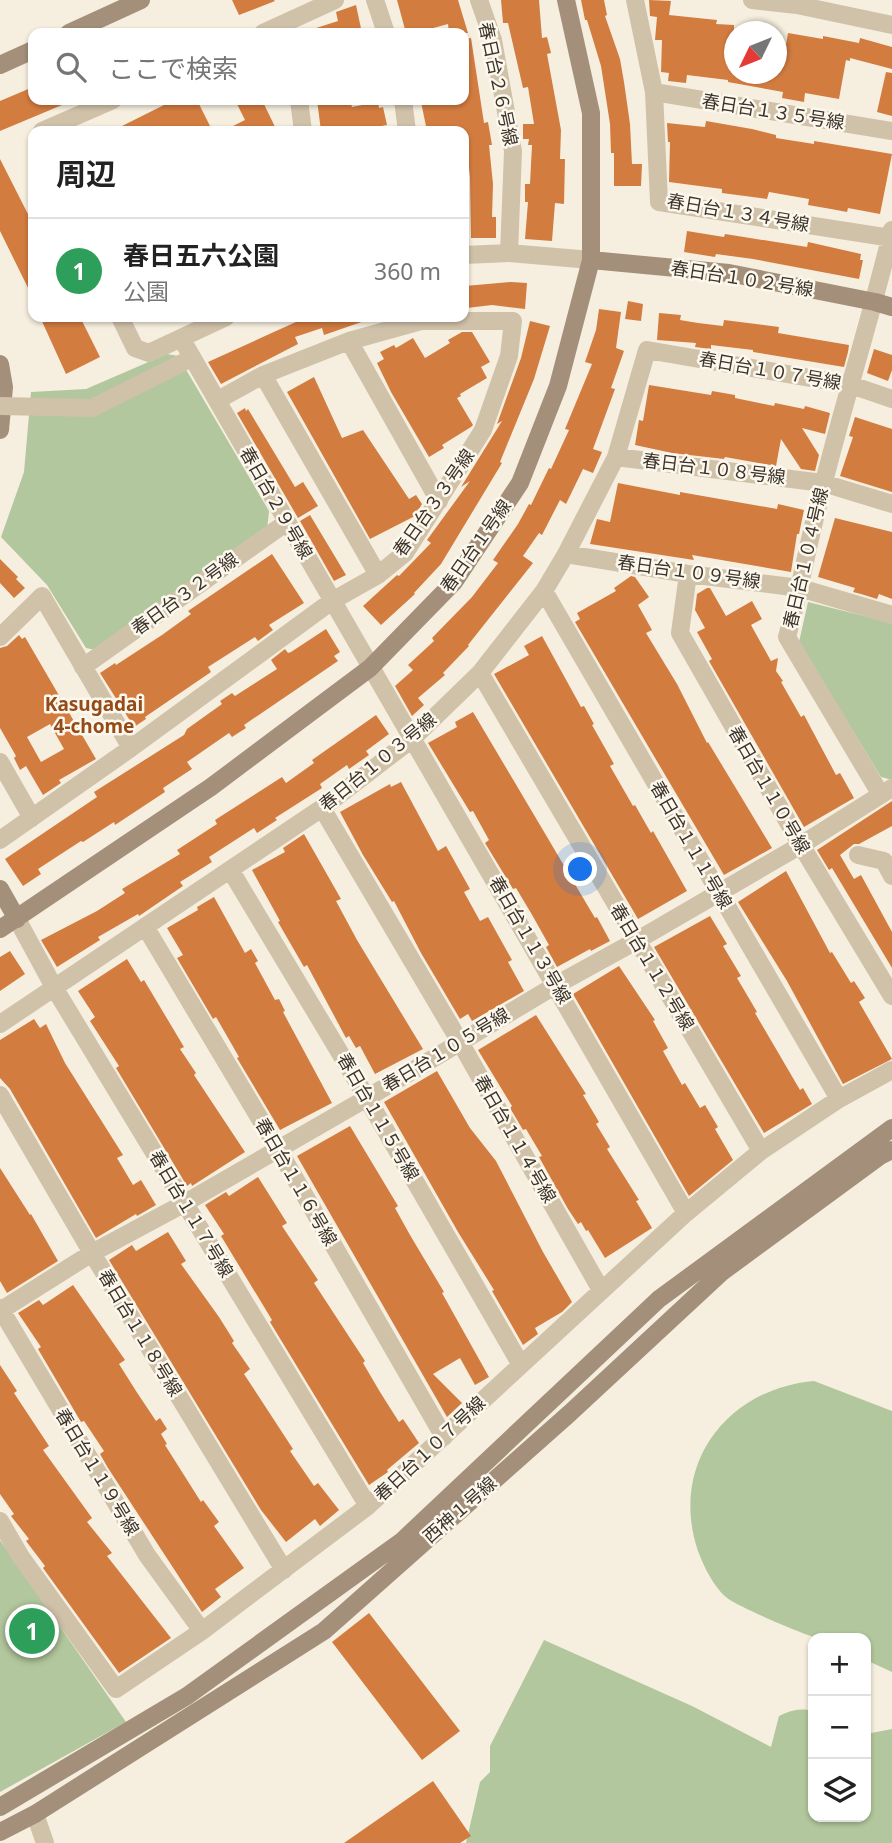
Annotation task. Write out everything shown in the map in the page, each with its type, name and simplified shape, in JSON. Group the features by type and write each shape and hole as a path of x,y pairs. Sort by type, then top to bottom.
{"street":[{"path":"80,28 141,0"},
{"path":"279,28 335,0"},
{"path":"375,0 384,28"},
{"name":"春日台２６号線","path":"479,0 493,40 513,151 509,253"},
{"name":"春日台１号線","path":"0,929 211,787 370,668 454,582 520,483 558,386 591,260 591,113 566,0"},
{"name":"春日台１３４号線","path":"635,0 654,92 659,202 891,235"},
{"path":"752,0 797,5 892,25"},
{"path":"0,65 28,52"},
{"name":"春日台１３５号線","path":"654,92 892,131"},
{"path":"53,126 102,105"},
{"path":"300,105 302,126"},
{"path":"404,105 406,126"},
{"name":"春日台１０４号線","path":"887,792 787,637 823,483 852,386 883,305 891,235"},
{"path":"469,255 509,253 591,260"},
{"name":"春日台１０２号線","path":"591,260 729,274 883,305"},
{"name":"春日台３３号線","path":"0,840 332,601 378,575 405,552 483,430 509,356 513,321 469,321"},
{"path":"122,322 135,348 149,353 215,322"},
{"name":"春日台３３号線","path":"218,400 263,375 349,341 417,322"},
{"name":"春日台２９号線","path":"181,338 370,668"},
{"path":"349,341 439,501"},
{"name":"春日台１０７号線","path":"647,350 852,386 892,399"},
{"name":"春日台１０３号線","path":"0,1024 232,871 322,808 412,739 480,673 544,591 566,554 616,457 647,350"},
{"path":"0,406 92,408 182,363"},
{"path":"0,364 4,387 0,430"},
{"path":"263,375 378,575"},
{"name":"春日台１０８号線","path":"616,457 823,483 892,504"},
{"name":"春日台３２号線","path":"83,667 287,522"},
{"name":"春日台１０９号線","path":"566,554 688,574 800,588 892,615"},
{"name":"春日台１１０号線","path":"688,574 680,633 801,845 892,996"},
{"name":"春日台１１１号線","path":"544,591 839,1099"},
{"path":"0,637 41,596 131,748"},
{"name":"春日台１１３号線","path":"370,668 686,1213"},
{"name":"春日台１１２号線","path":"480,673 761,1151"},
{"path":"0,762 32,818"},
{"name":"春日台１０５号線","path":"0,1310 92,1253 185,1203 367,1098 887,792"},
{"name":"春日台１１４号線","path":"322,808 460,1042 601,1290"},
{"path":"858,855 889,864"},
{"name":"春日台１１５号線","path":"232,871 521,1365"},
{"path":"0,889 17,919"},
{"name":"春日台１１７号線","path":"17,919 55,989 368,1506"},
{"name":"春日台１１６号線","path":"146,928 278,1149 443,1437"},
{"name":"春日台１０７号線","path":"0,1521 21,1557 116,1689 202,1631 368,1506 686,1213 761,1151 839,1099 892,1070"},
{"name":"春日台１１８号線","path":"0,1095 92,1253 284,1570"},
{"name":"西神１号線","path":"0,1807 187,1696 402,1541 659,1299 892,1128"},
{"name":"西神１号線","path":"0,1832 35,1814 324,1630 570,1413 722,1272 880,1156 892,1150"},
{"name":"春日台１１９号線","path":"0,1310 147,1555 202,1631"},
{"path":"35,1814 45,1843"}],"green space":[{"path":"167,354 178,356 269,511 267,530 95,650 86,648 47,585 1,537 24,472 31,392 86,389"},
{"path":"808,602 892,623 892,780 881,777 799,642"},
{"path":"814,1381 892,1411 892,1672 871,1662 871,1633 808,1634 730,1600 715,1584 698,1551 691,1519 692,1489 699,1462 712,1437 731,1416 755,1399 783,1387"},
{"path":"0,1540 126,1722 0,1792"},
{"path":"544,1640 692,1706 771,1747 779,1716 796,1710 808,1710 808,1822 871,1822 871,1733 892,1729 892,1843 466,1843 480,1782 490,1772 490,1746"}],"building":[{"path":"232,0 274,0 275,1 239,15"},
{"path":"397,0 458,0 466,28 448,28 448,24 433,28 405,28"},
{"path":"501,0 539,0 542,38 547,37 551,53 547,54 561,130 560,159 565,159 564,204 555,203 552,241 525,239 528,202 525,202 525,184 530,184 532,145 528,145 529,139 523,139 523,124 534,124 528,87 523,88 508,23 503,23"},
{"path":"581,0 604,0 605,16 620,59 624,82 632,164 642,164 641,186 614,186 614,153 611,153 610,124 601,66"},
{"path":"649,0 671,1 669,15 717,20 716,24 724,24 724,80 687,75 686,83 668,81 669,73 661,72 662,40 655,40 657,17 650,16"},
{"path":"356,5 361,28 316,28 338,21 336,12"},
{"path":"788,33 859,43 860,38 892,47 892,69 850,58 850,61 846,60 839,99 805,93 804,102 782,98 783,92 739,84 787,84"},
{"path":"469,38 484,123 488,122 492,145 489,145 493,184 492,217 496,217 496,238 471,238 469,126 426,126 422,105 469,105"},
{"path":"886,72 892,73 892,116 877,112"},
{"path":"28,89 28,105 62,105 0,131 0,101"},
{"path":"164,105 200,105 210,126 122,126"},
{"path":"238,105 264,105 275,126 233,126 245,120"},
{"path":"318,105 378,105 379,108 383,107 387,125 381,126 320,126"},
{"path":"706,121 752,129 776,135 776,138 814,144 814,141 892,154 880,214 848,208 847,212 808,205 809,199 769,192 767,199 722,193 722,189 669,182 670,142 667,123 705,127"},
{"path":"0,159 28,214 28,288 0,231"},
{"path":"687,231 807,247 808,242 861,254 860,260 863,260 859,279 753,259 684,252"},
{"path":"527,283 525,309 492,305 469,308 469,286"},
{"path":"628,301 643,304 641,321 625,319"},
{"path":"599,309 621,312 616,348 624,351 611,388 615,389 593,449 602,452 593,473 583,469 566,504 560,500 542,535 539,533 523,556 533,563 469,646 443,673 445,675 418,698 424,705 412,716 395,686 413,670 408,665 434,641 432,638 472,597 498,563 493,560 529,504 531,505 549,468 551,469 569,430 565,429 592,364 585,362 596,330"},
{"path":"659,313 681,315 680,320 723,326 724,320 779,327 778,333 849,345 848,352 844,367 753,350 711,345 711,349 695,347 696,343 657,340"},
{"path":"530,321 550,326 534,379 500,462 502,463 441,564 415,594 381,625 363,606 399,576 431,543 427,540 470,481 461,487 502,421 497,424 521,358"},
{"path":"42,322 82,322 100,357 66,374"},
{"path":"296,322 361,322 324,335 322,328 295,337 298,344 221,384 208,362"},
{"path":"462,332 472,332 490,362 481,367 487,378 457,398 473,425 429,457 377,363 384,359 380,352 394,345 396,348 413,338 425,358 450,343 448,340"},
{"path":"874,349 892,355 892,370 888,381 867,373"},
{"path":"314,377 342,438 363,430 409,499 416,495 422,504 415,516 370,539 287,392"},
{"path":"649,385 711,395 712,391 774,406 775,403 804,409 805,406 830,413 825,434 802,428 819,455 815,471 801,469 781,439 776,466 725,457 672,453 635,445 639,420 643,421"},
{"path":"245,408 295,487 303,482 318,506 298,518 237,413"},
{"path":"855,417 892,429 892,492 840,476 853,437 849,436"},
{"path":"618,483 680,495 680,492 777,509 778,504 804,510 791,572 692,555 694,560 590,544 597,519 610,522"},
{"path":"310,515 346,575 334,581 300,521"},
{"path":"835,518 892,532 892,599 879,594 877,599 853,592 855,588 818,577"},
{"path":"272,554 304,603 269,625 273,630 258,641 255,637 208,667 211,672 134,727 100,673 162,635 191,614 188,611"},
{"path":"0,559 25,588 14,598 0,583"},
{"path":"631,576 635,577 649,597 638,605 652,630 646,633 677,684 707,743 772,848 724,875 575,622 580,619 577,613 616,591 614,588"},
{"path":"710,588 726,616 752,601 762,619 751,625 771,661 778,658 776,671 783,681 781,682 801,717 804,715 836,775 840,773 854,798 804,827 709,661 712,659 697,632 705,628 695,610 697,594"},
{"path":"326,629 340,652 334,656 338,661 244,725 246,728 232,737 229,733 187,762 192,769 163,788 165,792 115,825 114,822 38,869 41,874 23,886 5,859 97,797 94,792 184,735 187,729 222,704 220,701 232,693 235,696 277,669 271,660 285,649 288,653 291,652"},
{"path":"19,635 22,639 25,637 96,759 59,780 61,783 43,795 26,766 20,770 14,758 16,756 0,728 0,648 7,646","holes":["50,724 64,749 41,762 27,737"]},
{"path":"542,636 581,707 584,706 594,724 592,725 614,764 610,766 633,806 635,805 651,833 653,831 687,891 638,919 494,674 529,655 524,646"},
{"path":"473,712 610,941 557,967 546,947 549,945 531,913 485,843 489,840 473,811 470,812 428,743 457,727 455,722"},
{"path":"376,715 389,734 366,751 369,755 349,769 347,765 320,784 322,788 257,833 254,828 209,857 212,862 180,882 183,886 139,916 138,914 98,937 100,940 57,967 41,940 125,893 122,889 180,854 177,850 217,824 215,820 282,777 286,783 314,763 312,760"},
{"path":"401,782 438,851 446,846 470,889 464,892 480,921 488,917 512,960 508,962 524,991 472,1021 468,1014 460,1019 340,812 390,784 391,787"},
{"path":"892,801 892,826 859,844 854,844 840,855 854,879 861,875 892,932 892,968 832,868 829,870 817,850"},
{"path":"304,834 341,899 336,901 357,940 423,1049 375,1074 360,1046 356,1048 349,1036 346,1038 307,965 304,967 278,922 280,921 252,870 285,852 283,848"},
{"path":"786,871 830,953 832,952 851,983 854,981 865,998 859,1002 892,1059 843,1084 787,981 738,902"},
{"path":"214,897 245,953 251,949 258,961 255,963 275,1000 279,999 285,1011 283,1012 332,1103 280,1130 216,1017 213,1019 177,958 183,955 167,928"},
{"path":"710,916 727,944 723,946 741,976 737,978 757,1012 755,1013 800,1090 803,1088 812,1104 764,1133 654,947"},
{"path":"10,951 25,974 0,991 0,957"},
{"path":"127,959 141,982 144,980 184,1047 180,1049 196,1073 194,1075 245,1152 192,1186 191,1183 187,1186 116,1068 119,1066 90,1021 95,1017 78,991"},
{"path":"619,966 655,1020 653,1021 668,1048 663,1051 682,1085 685,1083 700,1108 705,1105 733,1160 689,1196 573,994"},
{"path":"536,1015 586,1094 583,1095 599,1122 596,1124 610,1147 607,1149 639,1200 636,1201 652,1228 605,1258 588,1230 586,1231 581,1222 578,1224 568,1209 539,1157 542,1156 526,1129 523,1130 510,1108 512,1106 478,1050"},
{"path":"34,1019 40,1028 46,1024 65,1063 123,1155 117,1158 133,1185 141,1180 156,1205 96,1238 10,1089 0,1078 0,1040"},
{"path":"437,1071 470,1128 496,1161 572,1302 562,1312 535,1328 538,1334 523,1345 492,1291 494,1290 384,1102"},
{"path":"350,1126 398,1206 395,1208 489,1377 475,1385 460,1358 433,1374 462,1403 447,1417 297,1156"},
{"path":"0,1168 58,1261 7,1293 0,1281"},
{"path":"258,1177 287,1223 282,1226 318,1280 314,1283 365,1361 363,1363 399,1422 403,1419 419,1443 387,1470 388,1472 369,1485 270,1322 272,1320 205,1205 226,1192 229,1196"},
{"path":"168,1232 186,1261 181,1264 219,1317 234,1341 232,1343 250,1369 244,1374 293,1449 290,1451 314,1486 318,1483 339,1510 320,1526 315,1519 286,1542 261,1510 109,1260 132,1245 136,1251"},
{"path":"73,1285 125,1360 119,1364 136,1391 156,1421 160,1418 167,1429 161,1434 167,1444 165,1445 201,1502 203,1500 219,1522 214,1526 244,1568 215,1589 221,1597 202,1612 108,1468 100,1454 104,1451 84,1421 81,1422 38,1349 41,1347 18,1313 39,1300 43,1305"},
{"path":"0,1365 17,1391 14,1393 49,1446 43,1450 92,1518 87,1522 112,1553 107,1556 171,1638 119,1673 43,1568 45,1566 26,1541 29,1539 11,1516 14,1514 0,1494"},
{"path":"369,1613 460,1731 422,1760 332,1642"},
{"path":"433,1781 471,1836 460,1843 344,1843"}],"place":[{"name":"春日五六公園","path":"32,1631"}],"district":[{"name":"Kasugadai 4-chome","path":"94,715"}]}
